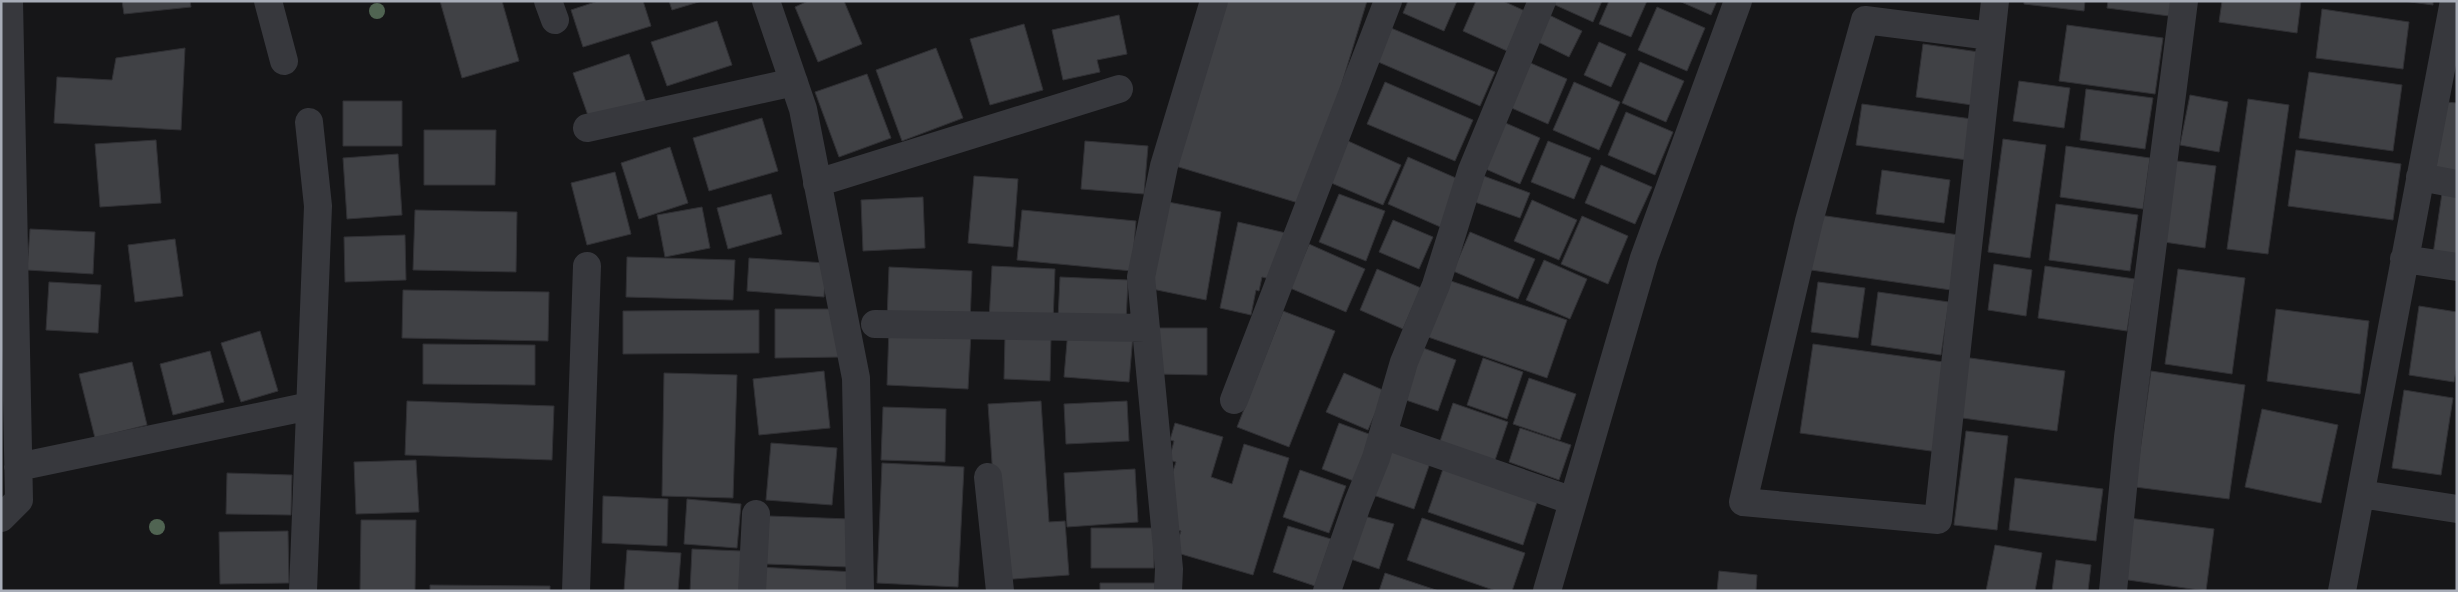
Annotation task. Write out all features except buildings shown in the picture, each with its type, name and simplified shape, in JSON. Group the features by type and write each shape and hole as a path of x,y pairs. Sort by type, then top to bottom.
{"street":[{"path":"1,518 19,500 9,1"},
{"path":"268,1 284,61"},
{"path":"766,1 803,109 856,378 860,591"},
{"path":"1168,591 1169,569 1141,278 1164,166 1214,1"},
{"path":"1234,400 1388,1"},
{"path":"1327,591 1383,435 1404,362 1436,285 1472,170 1542,1"},
{"path":"1547,591 1644,258 1738,1"},
{"path":"1991,36 1865,20 1809,222 1743,502 1938,520 1995,1"},
{"path":"2113,591 2128,437 2184,1"},
{"path":"2342,591 2362,494 2420,177 2448,77 2454,1"},
{"path":"587,128 794,82"},
{"path":"817,183 1119,89"},
{"path":"303,591 318,206 309,122"},
{"path":"2420,177 2457,184"},
{"path":"2404,259 2457,267"},
{"path":"576,591 587,266"},
{"path":"875,324 1146,328"},
{"path":"18,467 310,406"},
{"path":"1383,435 1573,500"},
{"path":"988,476 1000,591"},
{"path":"2362,494 2457,509"},
{"path":"752,591 756,514"}]}
